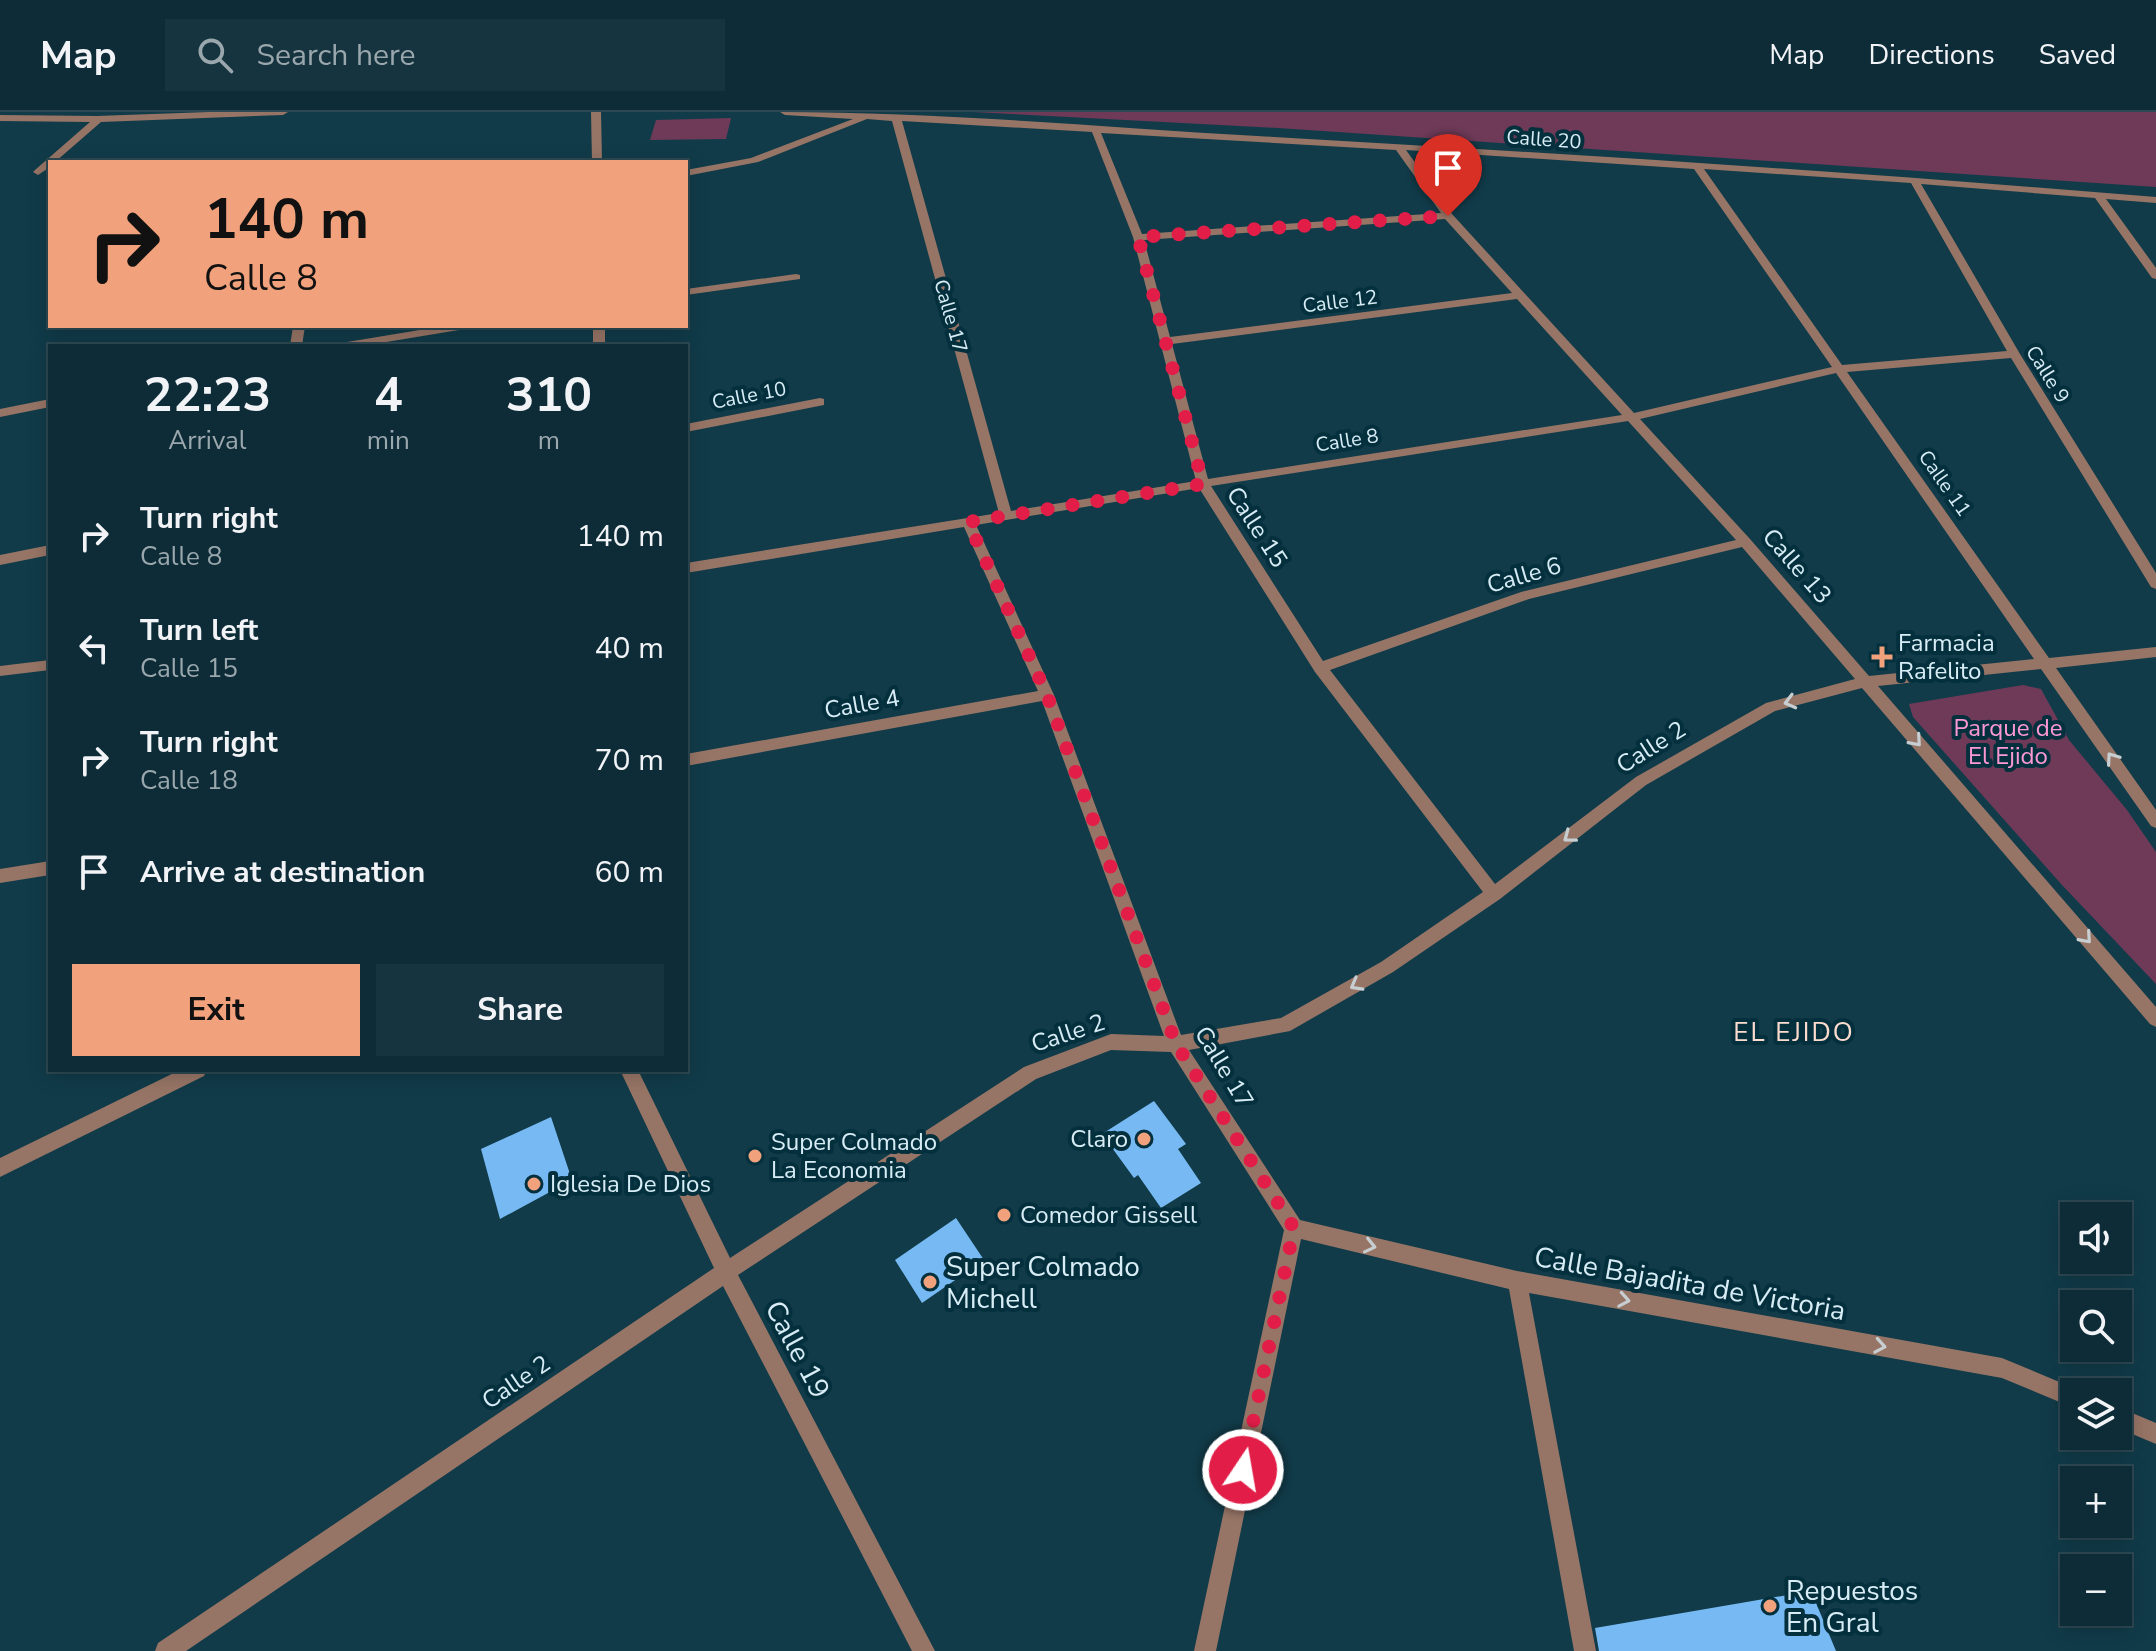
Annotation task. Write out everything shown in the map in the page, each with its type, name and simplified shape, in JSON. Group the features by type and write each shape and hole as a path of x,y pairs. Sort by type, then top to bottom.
{"street":[{"path":"0,118 283,112"},
{"path":"596,112 597,160"},
{"name":"Calle 20","path":"785,112 1914,180 2100,198 2156,200"},
{"path":"52,160 102,116"},
{"path":"688,173 723,170 796,146 868,116"},
{"name":"Calle 17","path":"896,118 1006,515"},
{"name":"Calle 15","path":"1095,129 1138,237 1203,484 1320,668 1494,894"},
{"name":"Calle 13","path":"1399,147 1448,216 1745,542 2156,1019"},
{"path":"38,172 48,163"},
{"name":"Calle 11","path":"1698,168 2156,822"},
{"name":"Calle 9","path":"1914,180 2014,354 2156,584"},
{"path":"2100,198 2156,276"},
{"path":"1138,237 1448,216"},
{"path":"688,292 796,277"},
{"name":"Calle 12","path":"1165,341 1520,295"},
{"path":"353,344 453,328"},
{"name":"Calle 8","path":"688,568 1631,417 1840,369 2014,354"},
{"name":"Calle 10","path":"688,428 820,402"},
{"path":"0,413 48,403"},
{"name":"Calle 17","path":"968,522 1047,695 1176,1044 1294,1228"},
{"name":"Calle 6","path":"1320,668 1526,595 1745,542"},
{"path":"0,560 48,550"},
{"name":"Calle 2","path":"166,1651 726,1272 1030,1073 1111,1042 1176,1044 1284,1025 1387,967 1494,894 1641,781 1771,707 1865,682 2156,652"},
{"path":"0,671 48,665"},
{"name":"Calle 4","path":"688,760 1047,695"},
{"path":"0,876 48,868"},
{"path":"0,1168 194,1072"},
{"name":"Calle 19","path":"630,1072 726,1272 924,1651"},
{"path":"1205,1651 1294,1228"},
{"name":"Calle Bajadita de Victoria","path":"1294,1228 1517,1281 2002,1368 2060,1392"},
{"path":"1517,1281 1585,1651"},
{"path":"2132,1423 2156,1434"}],"green space":[{"path":"973,112 2156,112 2156,187 1278,128"},
{"path":"731,118 726,139 650,140 656,120"},
{"name":"Parque de El Ejido","path":"2023,685 2041,689 2069,740 2127,810 2156,852 2156,984 2062,885 1913,717 1909,704"}],"building":[{"name":"Claro","path":"1154,1101 1186,1144 1178,1149 1201,1183 1161,1208 1138,1175 1134,1178 1102,1134"},
{"path":"551,1117 572,1180 500,1219 481,1149"},
{"name":"Super Colmado Michell","path":"956,1218 984,1260 922,1303 895,1260"},
{"name":"Repuestos En Gral","path":"1811,1591 1836,1651 1599,1651 1595,1628"}],"place":[{"name":"Farmacia Rafelito","path":"1882,657"},
{"name":"Claro","path":"1144,1139"},
{"name":"Super Colmado La Economia","path":"755,1156"},
{"name":"Iglesia De Dios","path":"534,1184"},
{"name":"Comedor Gissell","path":"1004,1215"},
{"name":"Super Colmado Michell","path":"930,1282"},
{"name":"Repuestos En Gral","path":"1770,1606"}],"district":[{"name":"EL EJIDO","path":"1794,1032"}],"route":[{"path":"1243,1470 1294,1228 1176,1044 1047,695 968,522 1203,484 1138,237 1448,216"}]}
